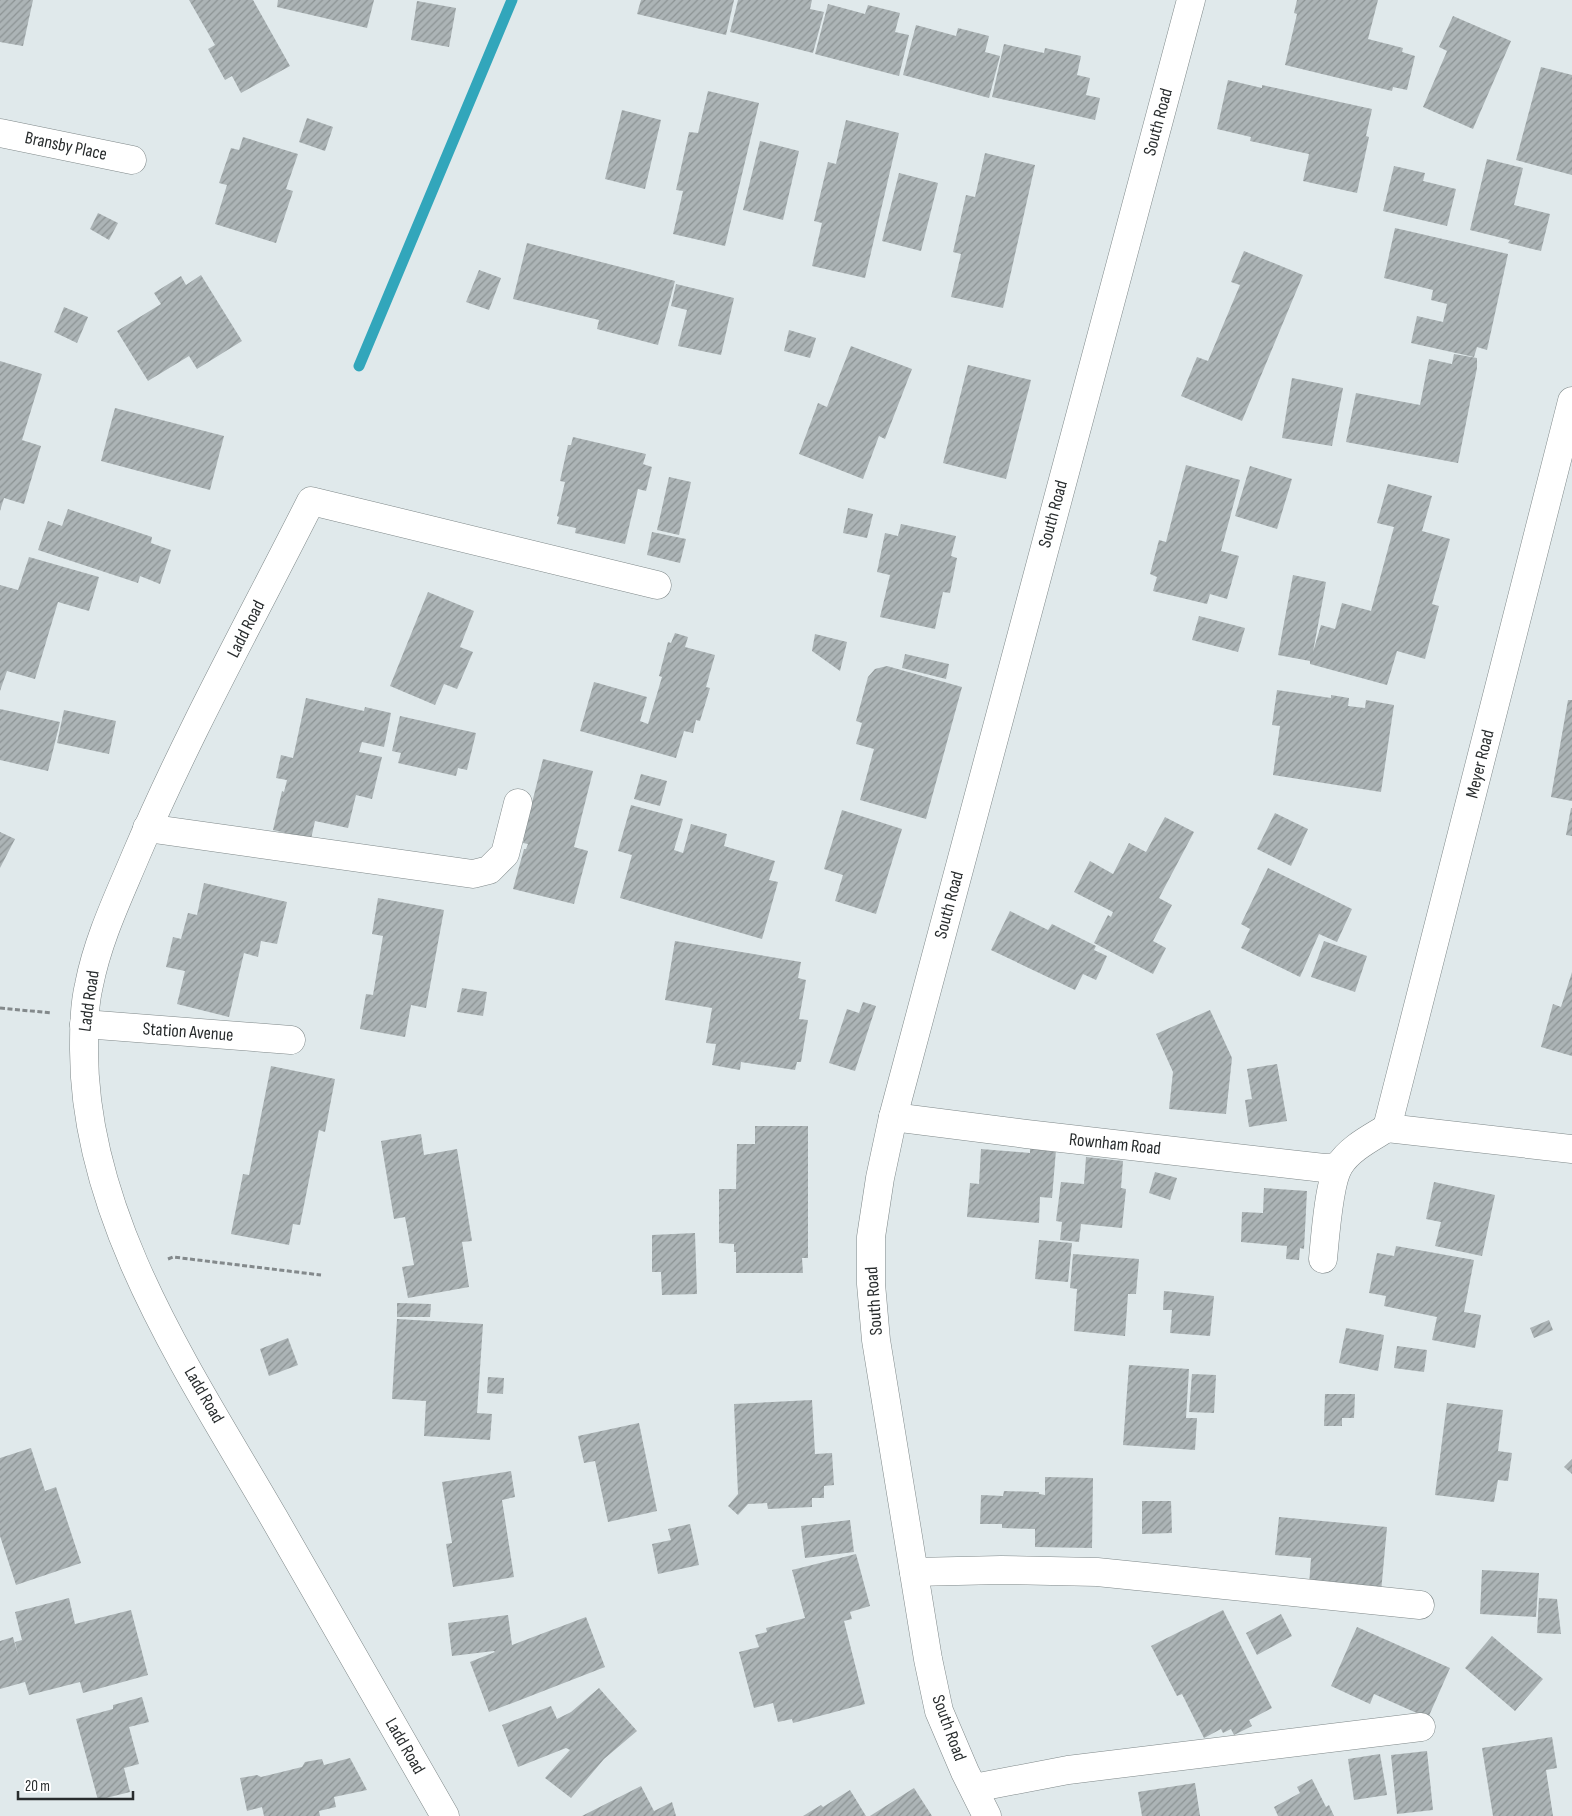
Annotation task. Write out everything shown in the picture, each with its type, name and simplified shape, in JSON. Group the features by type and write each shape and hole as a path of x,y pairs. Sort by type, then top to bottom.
{"street":[{"name":"South Road","path":"987,1816 939,1711 928,1659 876,1340 871,1284 871,1238 880,1178 893,1117 1191,0"},
{"name":"Bransby Place","path":"0,133 132,160"},
{"name":"Meyer Road","path":"1387,1128 1572,401"},
{"name":"Ladd Road","path":"445,1816 190,1371 148,1294 113,1212 94,1137 84,1085 84,1020 88,988 100,940 162,795 311,501 657,585"},
{"path":"147,828 473,874 489,870 505,854 518,803"},
{"name":"Station Avenue","path":"84,1020 291,1040"},
{"name":"Rownham Road","path":"893,1117 1026,1134 1338,1168"},
{"path":"1323,1259 1331,1193 1338,1168 1348,1155 1387,1128 1572,1149"},
{"path":"914,1572 1001,1570 1097,1572 1420,1605"},
{"path":"974,1788 1068,1770 1421,1727"}],"path":[{"path":"0,1008 84,1020"},
{"path":"136,1266 173,1257 321,1274"}],"building":[{"path":"0,0 33,0 23,46 0,42"},
{"path":"189,0 253,0 290,66 241,93 232,76 225,80 208,49 215,45"},
{"path":"278,0 374,0 367,28 277,7"},
{"path":"641,0 734,0 726,35 637,14"},
{"path":"738,0 812,0 810,9 824,12 813,53 730,32"},
{"path":"1297,0 1378,0 1368,39 1403,48 1402,52 1415,56 1407,90 1393,87 1392,91 1285,65 1297,14 1294,13"},
{"path":"417,1 456,8 449,47 411,40"},
{"path":"828,4 865,14 868,5 900,13 895,32 909,35 899,76 815,54"},
{"path":"1453,16 1511,41 1473,129 1423,107 1447,51 1439,47"},
{"path":"916,25 956,36 958,28 989,36 985,52 1000,56 989,98 903,75"},
{"path":"1004,44 1044,53 1045,48 1081,56 1077,75 1090,78 1086,95 1100,98 1095,120 992,97"},
{"path":"1541,67 1572,75 1572,175 1516,160"},
{"path":"1228,80 1262,88 1262,85 1372,109 1366,136 1369,137 1357,193 1303,181 1309,154 1250,141 1251,137 1217,129"},
{"path":"708,91 759,103 725,246 673,234 683,191 676,190 689,132 698,133"},
{"path":"622,110 661,120 645,189 605,179"},
{"path":"307,118 333,127 325,151 299,142"},
{"path":"846,120 899,133 865,278 812,266 822,223 814,221 828,162 836,164"},
{"path":"243,137 298,154 286,189 293,191 276,243 215,224 227,185 219,183 231,148 239,150"},
{"path":"760,141 799,151 783,220 743,210"},
{"path":"985,153 1035,165 1003,308 951,297 961,254 953,252 966,195 975,197"},
{"path":"1487,159 1523,168 1514,205 1550,214 1541,251 1508,243 1510,240 1470,230"},
{"path":"1394,166 1425,173 1423,181 1456,189 1447,226 1383,211"},
{"path":"899,173 938,183 921,251 882,241"},
{"path":"98,213 118,223 109,240 90,229"},
{"path":"1395,228 1508,254 1487,350 1477,347 1474,357 1411,343 1417,316 1443,322 1447,304 1431,300 1433,290 1384,278"},
{"path":"527,243 675,281 658,345 597,329 599,320 513,299"},
{"path":"1244,251 1303,275 1242,421 1181,396 1197,357 1208,361 1240,285 1231,282"},
{"path":"479,270 501,278 489,310 466,302"},
{"path":"201,275 242,341 197,369 189,356 148,381 117,331 161,304 154,293 181,276 186,285"},
{"path":"676,284 734,298 721,355 678,346 687,310 671,306"},
{"path":"64,307 88,317 77,343 54,332"},
{"path":"789,330 816,338 810,358 784,351"},
{"path":"851,346 912,369 885,439 879,436 863,479 799,454 818,403 827,407"},
{"path":"1454,354 1477,358 1477,368 1458,463 1346,442 1356,393 1420,405 1429,359 1452,364"},
{"path":"0,361 42,374 22,440 41,446 24,504 4,498 0,511"},
{"path":"968,365 1031,380 1006,479 943,463"},
{"path":"1292,378 1343,388 1332,446 1282,438"},
{"path":"115,408 224,436 210,490 101,461"},
{"path":"573,437 646,454 643,464 652,467 646,491 638,489 625,544 575,533 576,528 557,524 565,482 560,481 568,445 571,445"},
{"path":"1186,465 1240,480 1221,551 1239,556 1227,599 1210,594 1207,604 1153,591 1157,577 1150,574 1159,540 1166,542"},
{"path":"1250,466 1292,479 1277,529 1235,516"},
{"path":"669,477 691,482 679,535 657,530"},
{"path":"1388,484 1432,496 1422,531 1450,539 1432,604 1439,606 1425,659 1397,651 1387,685 1310,664 1310,661 1278,655 1293,575 1326,582 1313,652 1321,625 1335,629 1342,603 1371,611 1394,527 1377,523"},
{"path":"848,508 873,514 867,538 843,533"},
{"path":"68,509 152,537 151,543 171,550 160,584 140,576 138,583 38,550 48,521 62,526"},
{"path":"901,524 956,536 951,556 957,558 950,593 943,592 935,629 880,617 890,575 877,572 885,533 898,536"},
{"path":"652,532 686,539 680,563 647,555"},
{"path":"29,557 99,577 89,611 58,602 35,679 7,671 0,691 0,585 18,590"},
{"path":"428,592 474,611 460,647 473,652 457,689 444,684 435,705 390,686"},
{"path":"1199,616 1245,628 1238,652 1192,640"},
{"path":"675,633 688,637 685,647 715,655 706,687 710,688 700,721 696,720 693,733 684,731 676,758 580,731 594,682 647,697 640,721 648,724 662,677 659,676 668,642 671,643"},
{"path":"815,634 847,642 840,671 812,651"},
{"path":"905,654 949,664 946,679 902,668"},
{"path":"887,666 962,687 926,819 860,800 874,749 856,744 862,723 856,721 868,677 875,669"},
{"path":"1277,690 1331,698 1331,695 1349,698 1348,706 1365,708 1366,700 1394,705 1381,792 1273,775 1280,726 1272,725"},
{"path":"306,698 364,711 365,707 391,713 384,747 362,742 359,752 382,757 372,799 356,795 348,828 315,821 311,839 273,830 282,791 284,792 287,780 276,778 281,755 293,758"},
{"path":"1568,700 1572,700 1572,801 1551,797"},
{"path":"0,709 60,722 48,771 0,760"},
{"path":"64,710 116,721 109,754 57,743"},
{"path":"400,716 476,733 467,770 458,768 456,776 398,763 401,753 392,751"},
{"path":"543,759 593,771 574,847 588,851 574,904 513,889 524,849 526,849 528,844 523,843 524,839 521,837 530,811"},
{"path":"641,774 667,781 660,806 634,799"},
{"path":"631,805 683,819 674,850 683,853 691,824 727,834 724,846 775,861 769,880 778,882 762,939 620,898 632,855 618,851"},
{"path":"1572,808 1572,836 1566,835"},
{"path":"842,810 902,829 876,914 835,901 843,875 824,869"},
{"path":"1275,813 1308,829 1291,866 1257,849"},
{"path":"1165,817 1194,832 1159,898 1172,905 1153,941 1166,948 1153,974 1094,943 1108,915 1111,917 1113,912 1074,892 1090,861 1113,874 1129,843 1146,852"},
{"path":"0,832 15,839 0,868"},
{"path":"1268,868 1352,909 1337,942 1319,934 1300,977 1241,948 1250,929 1241,924"},
{"path":"204,883 287,902 277,944 261,941 258,957 244,953 229,1017 177,1004 185,971 166,967 173,937 181,939 188,913 197,915"},
{"path":"378,898 444,910 426,1008 411,1005 405,1037 360,1029 366,994 373,995 383,936 372,934"},
{"path":"1010,911 1048,930 1052,924 1096,946 1094,950 1107,956 1096,980 1083,974 1075,990 991,950"},
{"path":"675,941 801,962 798,978 806,980 799,1019 808,1020 801,1062 797,1062 795,1070 741,1062 740,1070 712,1065 716,1044 706,1043 712,1008 665,1000"},
{"path":"1324,941 1367,956 1355,992 1311,977"},
{"path":"1572,972 1572,1056 1541,1047 1553,1004 1561,1007"},
{"path":"462,988 487,992 483,1016 457,1012"},
{"path":"863,1002 876,1006 855,1071 829,1063 847,1009 859,1013"},
{"path":"1210,1010 1232,1058 1226,1114 1169,1109 1173,1072 1156,1034"},
{"path":"1277,1064 1287,1121 1249,1127 1245,1100 1252,1099 1247,1069"},
{"path":"271,1066 335,1079 325,1132 319,1130 300,1225 293,1224 289,1245 231,1234 243,1174 249,1175"},
{"path":"755,1126 808,1126 808,1258 802,1258 803,1273 736,1273 734,1244 719,1243 719,1189 736,1189 737,1144 755,1144"},
{"path":"421,1134 424,1155 457,1149 472,1241 462,1242 469,1287 408,1298 402,1267 414,1265 405,1217 394,1219 381,1141"},
{"path":"1030,1148 1056,1150 1052,1198 1040,1197 1039,1223 967,1217 970,1183 979,1184 981,1149 1030,1153"},
{"path":"1086,1157 1123,1161 1121,1188 1126,1189 1122,1228 1081,1224 1079,1242 1060,1240 1062,1222 1056,1221 1061,1182 1084,1184"},
{"path":"1155,1172 1177,1178 1170,1200 1149,1193"},
{"path":"1434,1182 1495,1195 1482,1256 1435,1246 1441,1222 1426,1219"},
{"path":"1264,1188 1307,1191 1304,1249 1300,1248 1299,1260 1286,1259 1287,1246 1241,1242 1242,1212 1263,1213"},
{"path":"695,1233 697,1294 662,1295 661,1272 652,1272 652,1235"},
{"path":"1039,1240 1072,1243 1068,1282 1035,1279"},
{"path":"1396,1246 1474,1260 1464,1312 1481,1315 1475,1348 1432,1340 1437,1317 1384,1306 1386,1296 1369,1293 1377,1253 1394,1256"},
{"path":"1073,1254 1139,1259 1136,1294 1128,1294 1125,1336 1074,1331 1077,1289 1070,1288"},
{"path":"1164,1291 1214,1296 1210,1336 1170,1333 1172,1310 1163,1310"},
{"path":"397,1303 431,1304 430,1317 397,1317"},
{"path":"397,1319 483,1324 477,1413 492,1414 490,1440 424,1436 426,1401 392,1399"},
{"path":"1549,1320 1553,1330 1534,1338 1530,1328"},
{"path":"1346,1328 1384,1335 1378,1371 1339,1363"},
{"path":"288,1338 298,1365 269,1376 260,1349"},
{"path":"1397,1346 1427,1350 1424,1372 1394,1368"},
{"path":"1129,1365 1189,1369 1186,1418 1197,1418 1195,1450 1123,1445"},
{"path":"1192,1374 1216,1375 1214,1413 1189,1412"},
{"path":"488,1377 504,1378 503,1394 487,1393"},
{"path":"1325,1394 1355,1394 1354,1418 1342,1418 1342,1426 1324,1426"},
{"path":"812,1400 815,1454 832,1453 834,1485 824,1486 824,1498 812,1498 812,1507 768,1509 767,1503 748,1504 738,1515 728,1506 738,1494 734,1404"},
{"path":"1447,1403 1503,1410 1498,1451 1512,1453 1508,1481 1498,1480 1494,1502 1435,1495"},
{"path":"639,1423 657,1511 608,1522 595,1461 584,1463 578,1436"},
{"path":"31,1448 45,1491 56,1487 81,1563 16,1585 0,1536 0,1458"},
{"path":"1572,1459 1572,1474 1564,1467"},
{"path":"511,1471 515,1497 502,1500 514,1577 453,1587 446,1544 452,1543 442,1482"},
{"path":"1045,1477 1093,1478 1092,1548 1035,1547 1035,1529 1002,1528 1002,1524 980,1524 981,1495 1003,1496 1004,1491 1039,1492 1039,1494 1045,1495"},
{"path":"1142,1501 1171,1501 1172,1533 1142,1534"},
{"path":"1279,1517 1387,1527 1381,1592 1309,1585 1311,1558 1275,1555"},
{"path":"850,1520 854,1552 805,1558 801,1526"},
{"path":"690,1524 699,1565 658,1574 652,1544 671,1540 668,1529"},
{"path":"856,1554 870,1606 850,1612 852,1619 844,1621 865,1704 793,1723 792,1719 778,1722 773,1703 754,1708 739,1652 759,1647 755,1635 767,1632 766,1628 805,1618 792,1570"},
{"path":"1482,1570 1539,1573 1536,1617 1480,1614"},
{"path":"69,1598 75,1624 131,1610 148,1675 83,1693 80,1682 29,1695 25,1682 0,1689 0,1641 13,1637 18,1655 15,1642 22,1640 15,1612"},
{"path":"1539,1598 1557,1599 1561,1634 1537,1633"},
{"path":"1223,1610 1272,1708 1249,1720 1252,1726 1234,1735 1231,1729 1223,1733 1221,1729 1204,1738 1182,1694 1177,1696 1151,1646"},
{"path":"1281,1614 1292,1636 1257,1655 1246,1633"},
{"path":"508,1615 512,1645 586,1617 605,1667 489,1712 470,1662 495,1652 452,1656 448,1623"},
{"path":"1357,1627 1450,1668 1428,1718 1374,1694 1370,1704 1331,1686"},
{"path":"1492,1636 1543,1679 1515,1711 1465,1668"},
{"path":"599,1688 637,1731 604,1759 571,1798 545,1778 570,1750 566,1748 518,1767 502,1725 551,1706 557,1719 571,1712"},
{"path":"142,1697 149,1722 129,1727 139,1764 124,1768 130,1792 98,1800 76,1719 113,1709 113,1705"},
{"path":"1552,1737 1557,1768 1546,1770 1553,1816 1493,1816 1482,1748"},
{"path":"1427,1751 1433,1810 1397,1814 1391,1755"},
{"path":"1380,1754 1387,1795 1354,1800 1348,1759"},
{"path":"350,1758 367,1790 334,1797 336,1807 319,1811 320,1816 264,1816 262,1807 247,1811 240,1778 257,1775 261,1777 302,1767 305,1762 322,1759 324,1765"},
{"path":"1312,1779 1326,1807 1329,1805 1334,1816 1278,1816 1274,1807 1300,1793 1297,1787"},
{"path":"1195,1783 1200,1816 1142,1816 1138,1792"},
{"path":"641,1786 654,1811 672,1802 676,1816 582,1816"},
{"path":"914,1788 932,1816 870,1816"},
{"path":"850,1790 866,1816 803,1816 821,1805 823,1807"}],"waterway":[{"path":"359,366 512,0"}]}
